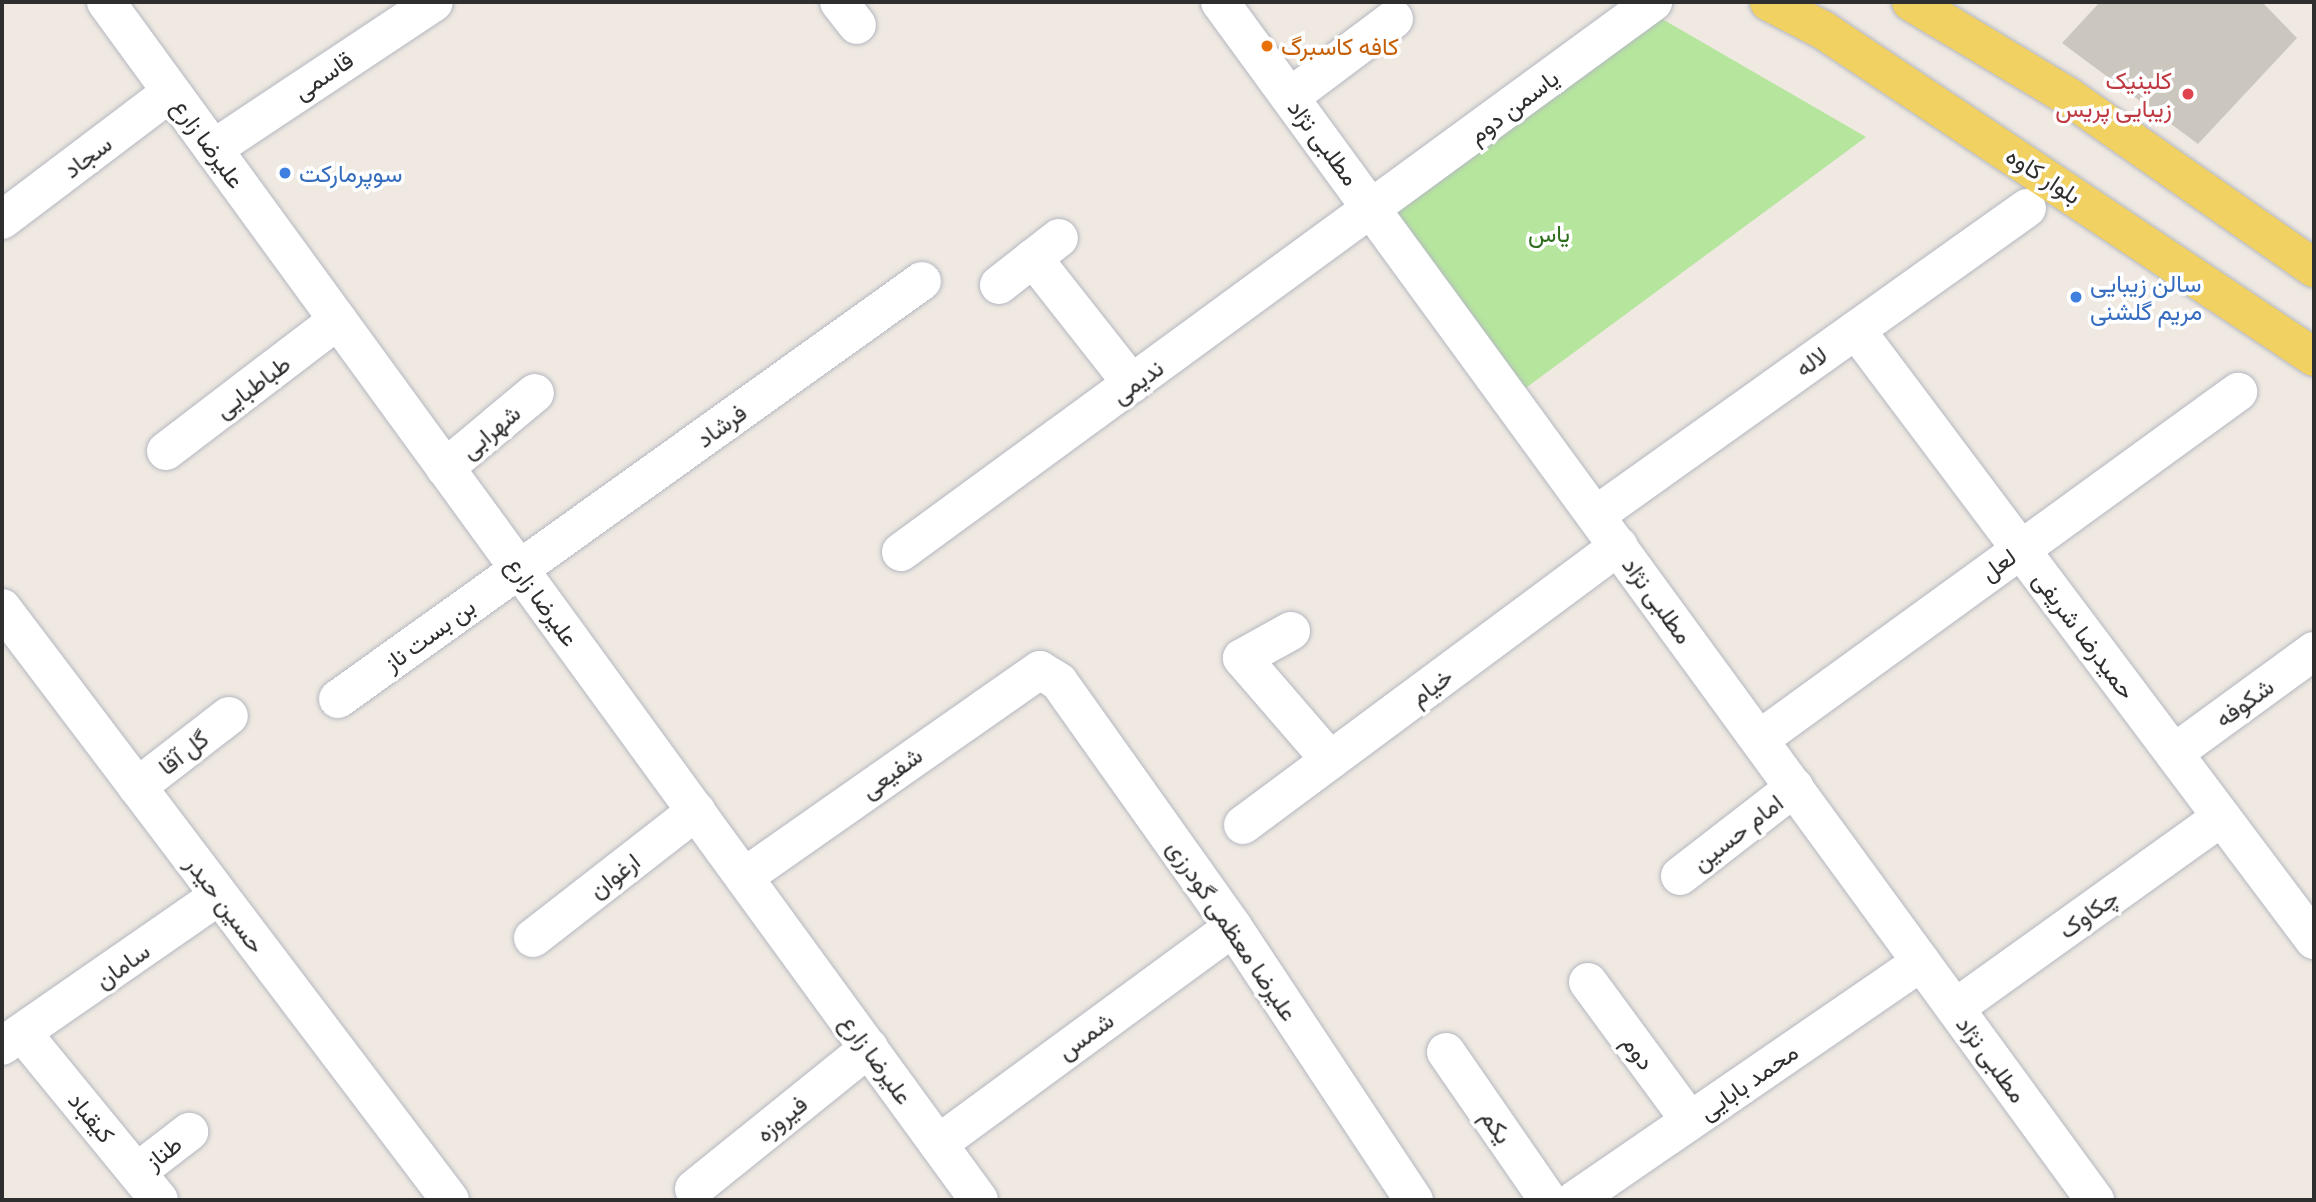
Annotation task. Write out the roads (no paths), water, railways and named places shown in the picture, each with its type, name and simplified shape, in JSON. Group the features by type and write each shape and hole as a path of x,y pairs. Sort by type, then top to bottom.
{"main road":[{"name":"بلوار کاوه","path":"1769,2 1857,52 2314,357"},
{"path":"1911,2 2069,97 2314,268"}],"street":[{"name":"علیرضا زارع","path":"106,2 979,1200"},
{"name":"قاسمی","path":"213,149 434,2"},
{"name":"مطلبی نژاد","path":"1220,2 1374,209 2095,1200"},
{"name":"یاسمن دوم","path":"1374,209 1653,2"},
{"path":"1949,2 2069,97"},
{"path":"1290,97 1394,19"},
{"name":"سجاد","path":"2,220 172,92"},
{"name":"لاله","path":"1596,515 2027,208"},
{"name":"ندیمی","path":"901,552 1374,209"},
{"path":"999,285 1046,248 1132,384"},
{"name":"فرشاد","path":"519,569 922,281"},
{"name":"طباطبایی","path":"166,452 338,320"},
{"name":"حمیدرضا شریفی","path":"1856,330 2314,940"},
{"name":"لعل","path":"1760,740 2020,548 2238,392"},
{"name":"شهرابی","path":"445,468 534,394"},
{"name":"خیام","path":"1243,825 1619,546"},
{"name":"بن بست ناز","path":"338,699 519,569"},
{"name":"حسین حیدر","path":"2,608 450,1200"},
{"path":"1292,631 1242,658 1329,760"},
{"name":"شکوفه","path":"2174,753 2314,651"},
{"name":"شفیعی","path":"744,877 1040,670"},
{"name":"علیرضا معظمی گودرزی","path":"1040,670 1059,682 1233,927 1415,1200"},
{"name":"گل آقا","path":"137,787 229,716"},
{"name":"امام حسین","path":"1680,876 1795,787"},
{"name":"ارغوان","path":"533,938 696,811"},
{"name":"چکاوک","path":"1955,1008 2222,817"},
{"name":"سامان","path":"9,1037 219,896"},
{"name":"شمس","path":"938,1144 1233,927"},
{"name":"محمد بابایی","path":"1575,1200 1921,962"},
{"name":"دوم","path":"1588,982 1690,1121"},
{"name":"کیقباد","path":"9,1037 148,1186"},
{"name":"فیروزه","path":"694,1189 869,1048"},
{"name":"یکم","path":"1446,1052 1548,1200"},
{"name":"طناز","path":"148,1186 189,1132"}],"place":[{"name":"کافه کاسبرگ","path":"1267,46"},
{"name":"کلینیک زیبایی پریس","path":"2188,94"},
{"name":"سوپرمارکت","path":"285,173"},
{"name":"سالن زیبایی مریم گلشنی","path":"2076,297"}],"park label":[{"name":"یاس","path":"1549,233"}]}
